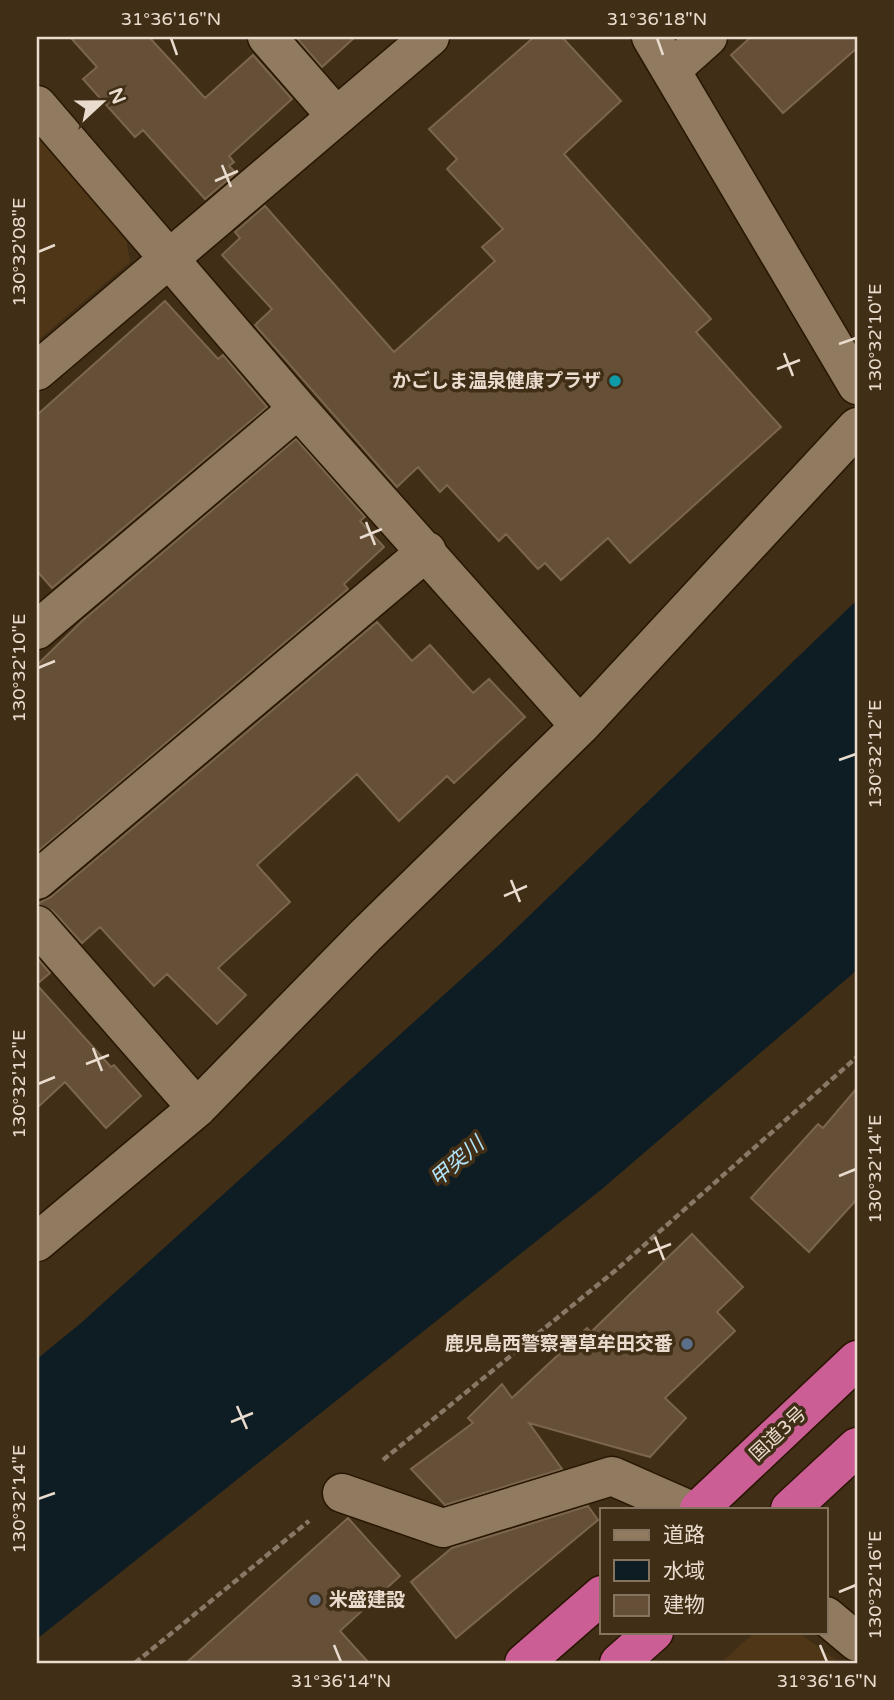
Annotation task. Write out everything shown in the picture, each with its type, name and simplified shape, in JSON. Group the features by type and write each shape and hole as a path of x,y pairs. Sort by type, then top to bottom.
{"highway":[{"name":"国道3号","path":"699,1508 857,1360"},
{"path":"791,1508 857,1447"},
{"path":"524,1663 600,1597"},
{"path":"619,1663 652,1634"}],"street":[{"path":"267,37 336,116"},
{"path":"37,371 169,256 430,37"},
{"path":"651,37 857,385"},
{"path":"671,70 708,37"},
{"path":"37,105 298,409 580,726"},
{"path":"37,630 298,409"},
{"path":"37,1242 197,1108 365,936 580,726 857,426"},
{"path":"37,880 427,551"},
{"path":"37,925 197,1108"},
{"path":"342,1493 443,1528 612,1476 685,1508"},
{"path":"828,1618 857,1643"}],"path":[{"path":"135,1663 616,1270 857,1057"}],"shaded area":[{"path":"37,137 126,239 130,262 37,341"},
{"path":"753,1634 801,1634 840,1663 721,1663"}],"water":[{"name":"甲突川","path":"857,600 857,970 602,1189 37,1639 37,1359 81,1323 499,945"}],"building":[{"path":"70,37 149,37 205,98 253,55 292,99 229,156 234,162 229,166 236,173 205,199 143,130 135,137 83,79 97,67"},
{"path":"296,37 355,37 322,67"},
{"path":"534,37 562,37 621,101 564,154 711,319 696,332 781,427 630,563 608,538 561,580 545,563 538,569 506,534 499,541 447,485 440,492 418,467 397,487 255,325 272,309 222,255 240,238 235,232 265,206 394,352 495,261 482,247 503,229 447,169 457,159 429,129"},
{"path":"751,37 857,37 857,48 783,113 731,55"},
{"path":"165,301 218,359 223,355 267,407 52,588 37,571 37,415"},
{"path":"296,439 365,517 360,521 384,547 344,584 348,589 37,852 37,665 82,621"},
{"path":"377,622 412,661 430,645 473,693 489,679 525,717 454,783 447,776 399,821 357,774 257,865 290,902 218,968 246,995 217,1024 167,974 154,986 100,927 82,943 53,911 37,904 51,897"},
{"path":"37,958 50,973 37,984"},
{"path":"37,985 141,1096 106,1128 65,1082 37,1108"},
{"path":"857,1088 857,1199 809,1252 751,1198 818,1124 823,1128"},
{"path":"692,1234 743,1287 717,1312 735,1331 665,1398 686,1418 650,1457 529,1423 562,1469 445,1505 411,1469 473,1423 468,1418 502,1384 512,1398 587,1328 591,1332"},
{"path":"588,1506 598,1520 456,1638 411,1582 452,1548"},
{"name":"米盛建設","path":"348,1518 400,1576 340,1631 369,1663 186,1663"}],"place":[{"name":"かごしま温泉健康プラザ","path":"615,381"},
{"name":"鹿児島西警察署草牟田交番","path":"687,1344"},
{"name":"米盛建設","path":"315,1600"}]}
